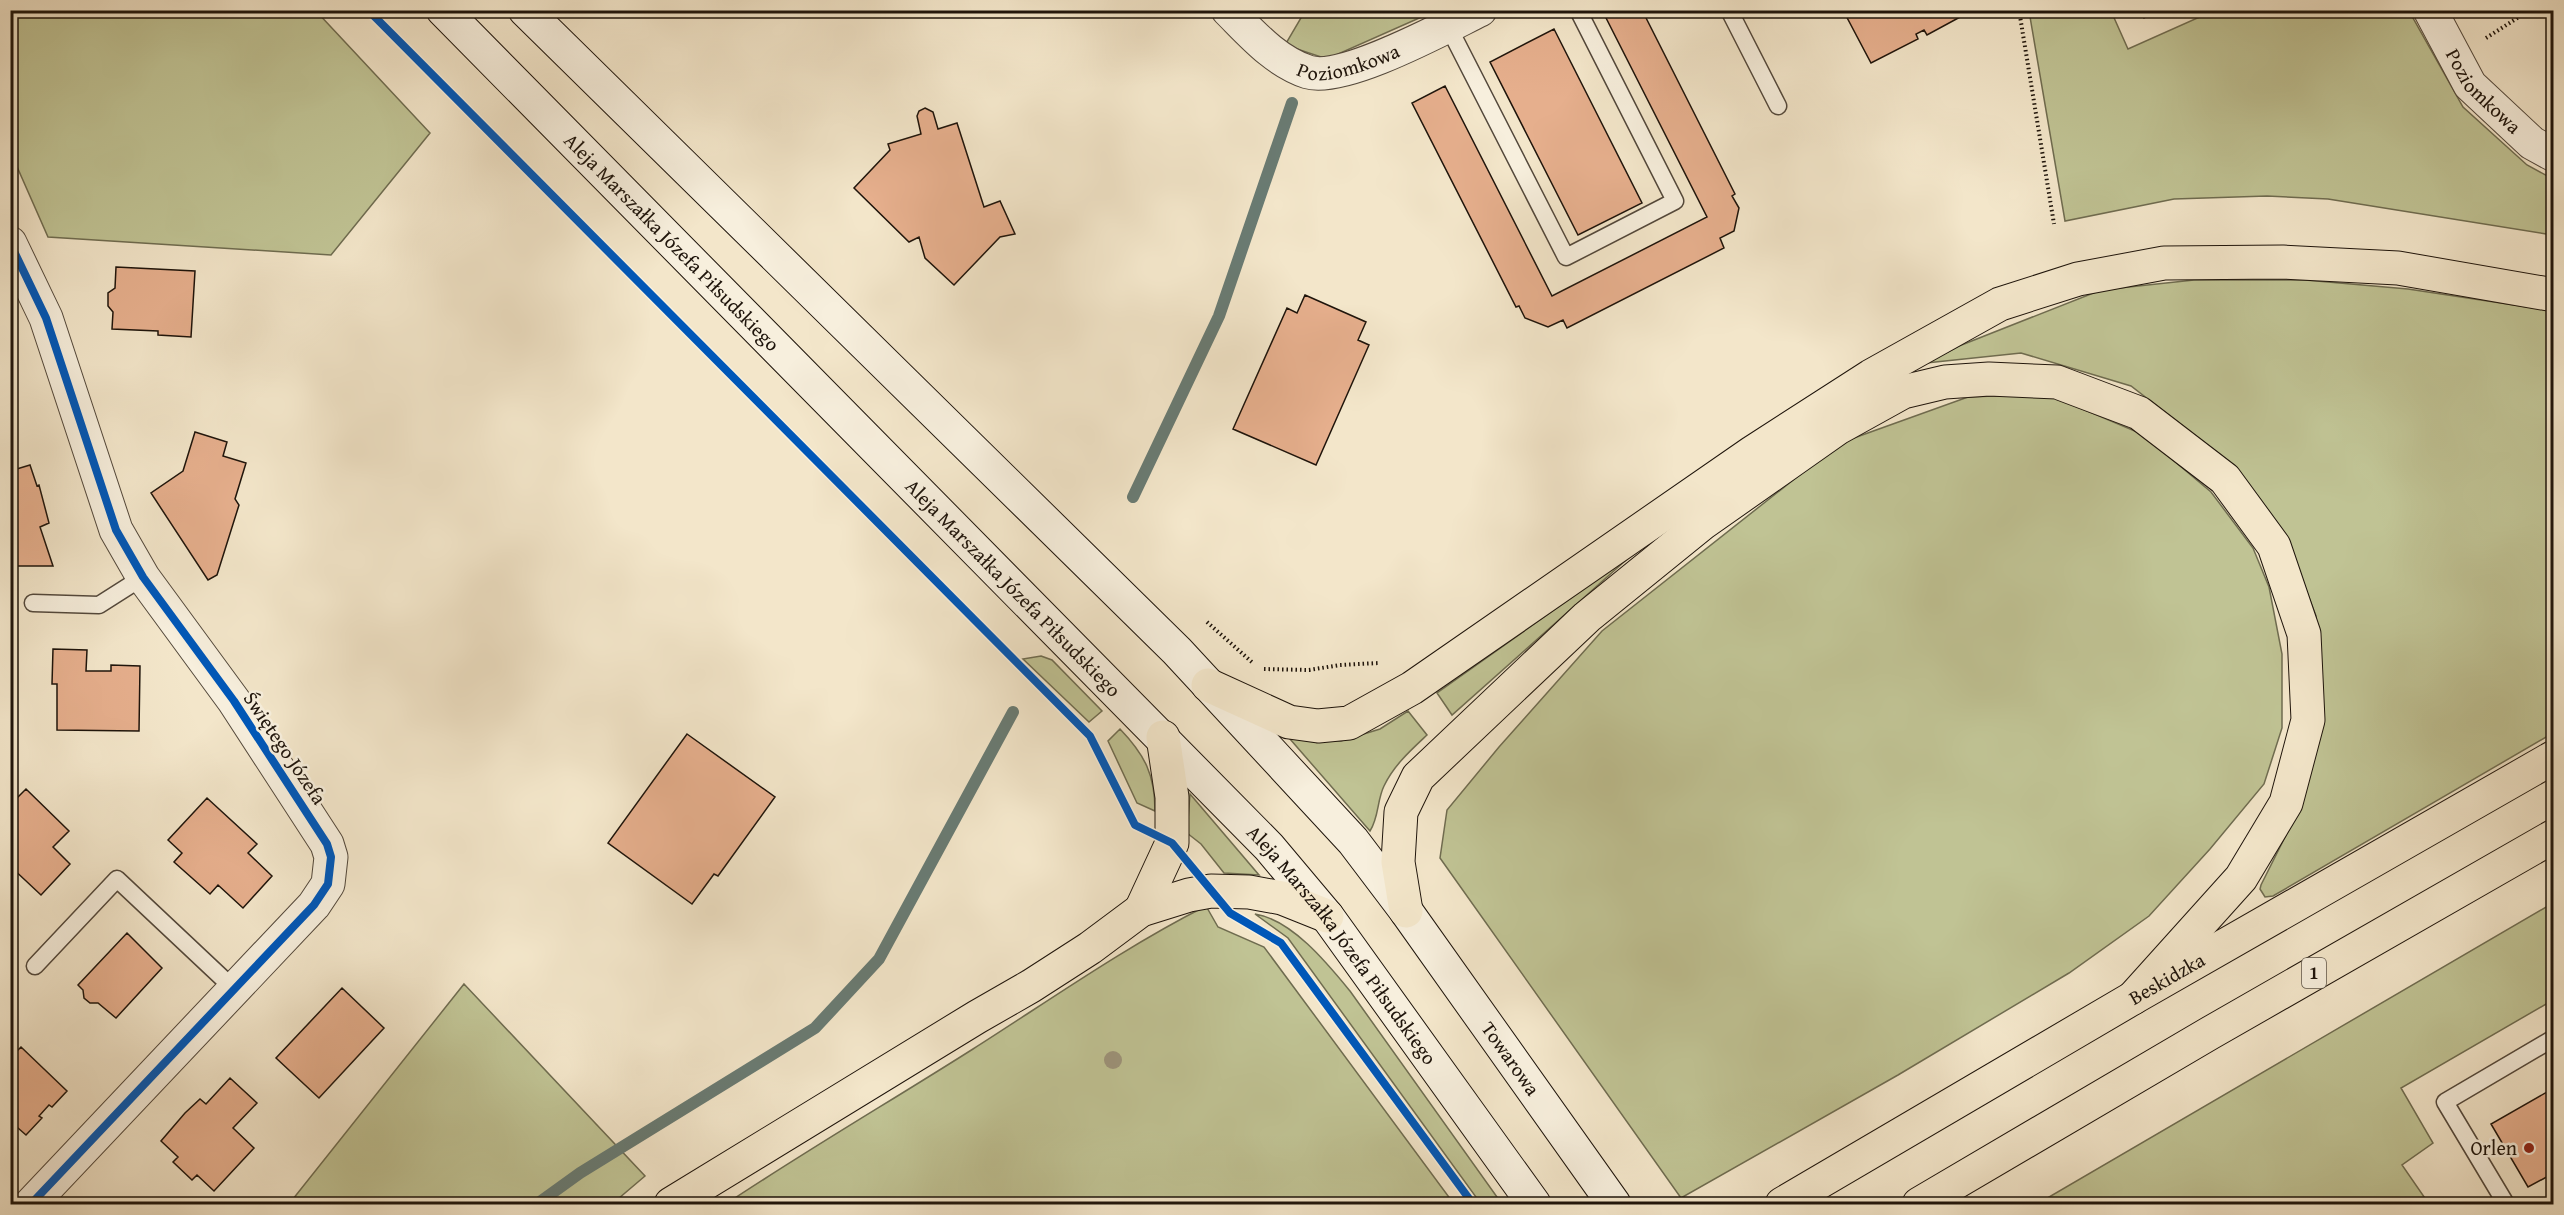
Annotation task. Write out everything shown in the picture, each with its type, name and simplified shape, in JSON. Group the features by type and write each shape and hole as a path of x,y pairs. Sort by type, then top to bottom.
{"main road":[{"name":"Aleja Marszałka Józefa Piłsudskiego","path":"443,10 1163,737 1269,847 1327,916 1534,1204"},
{"path":"525,10 1168,643 1353,841 1406,911"},
{"name":"Poziomkowa","path":"1228,10 1264,46 1290,64 1310,73 1334,73 1397,50 1480,10"},
{"name":"Poziomkowa","path":"2430,10 2470,85 2532,143 2553,154"},
{"name":"Świętego Józefa","path":"10,243 46,318 116,530 143,577 234,701 321,831 331,857 328,884 322,895 31,1204"},
{"path":"1208,686 1289,722 1318,726 1349,723 1412,688 1744,458 1871,376 2000,304 2078,279 2164,262 2283,262 2398,268 2553,295"},
{"path":"1406,911 1398,862 1401,812 1418,777 1587,617 1713,517 1838,428 1903,392 1945,381 1989,379 2057,382 2139,413 2225,479 2274,546 2304,634 2308,720 2286,804 2241,878 2133,998"},
{"path":"1141,910 1172,843 1172,797 1163,737"},
{"name":"Beskidzka","path":"1782,1204 2133,998 2553,757"},
{"name":"1","path":"1919,1204 2200,1038 2553,836"},
{"path":"671,1204 1031,986 1090,948 1141,910 1189,895 1211,891 1249,892 1282,898 1327,916"},
{"name":"Towarowa","path":"1406,911 1614,1204"}],"lane":[{"path":"1448,26 1566,257 1675,201 1578,10"},
{"path":"1729,10 1778,106"},
{"path":"33,603 99,605 143,577"},
{"path":"35,966 117,879 234,989"},
{"path":"2506,1204 2445,1102 2553,1038"}],"path":[{"path":"2019,10 2054,224"},
{"path":"2455,57 2530,10"},
{"path":"1207,622 1260,669 1309,670 1348,664 1380,663"}],"green space":[{"path":"10,11 316,11 430,133 331,255 48,237 11,153"},
{"path":"1305,11 1435,11 1327,59 1285,45"},
{"path":"2029,11 2111,11 2128,49 2213,11 2409,11 2463,107 2527,165 2553,179 2553,235 2328,199 2267,196 2174,199 2065,221"},
{"path":"2194,280 2305,280 2408,289 2553,311 2553,733 2273,896 2265,897 2260,889 2261,885 2299,809 2321,724 2316,616 2285,535 2229,462 2131,386 2021,353 1926,363 1959,346 2101,290"},
{"path":"2047,394 2142,434 2211,492 2253,548 2269,587 2282,654 2282,728 2264,784 2210,849 2149,916 2069,973 1898,1075 1681,1198 1440,858 1447,810 1499,747 1602,631 1840,443 1968,397"},
{"path":"1634,553 1452,715 1437,693"},
{"path":"1041,656 1052,660 1102,711 1089,722 1023,659"},
{"path":"1408,711 1427,735 1403,758 1388,778 1370,831 1290,739 1295,737 1341,741 1380,729"},
{"path":"1120,729 1147,766 1155,798 1155,811 1137,803 1108,741"},
{"path":"1190,794 1259,875 1224,873 1201,844 1187,833"},
{"path":"2553,903 2553,1000 2401,1088 2433,1143 2402,1165 2429,1204 2037,1204"},
{"path":"1206,906 1218,927 1264,947 1454,1204 726,1204 1117,956"},
{"path":"1255,914 1269,918 1295,934 1320,956 1341,980 1502,1204 1481,1204 1288,938"},
{"path":"464,984 645,1176 612,1204 289,1204"}],"building":[{"path":"1602,10 1642,10 1735,194 1732,196 1739,208 1734,231 1720,238 1724,248 1567,328 1563,320 1548,327 1525,318 1519,306 1516,307 1412,103 1445,86 1552,296 1707,217"},
{"path":"1843,10 1973,10 1927,35 1924,30 1916,34 1918,39 1871,63"},
{"path":"2140,10 2158,10 2144,18"},
{"path":"1554,29 1642,203 1578,235 1490,62"},
{"path":"925,108 933,112 938,129 957,123 984,207 1000,201 1015,234 1000,237 954,285 925,258 919,237 909,242 854,188 890,150 888,144 921,134 917,116 919,111"},
{"path":"116,267 195,271 191,337 158,335 158,331 112,329 113,312 108,306 108,293 115,288"},
{"path":"1305,295 1366,322 1358,340 1369,345 1316,465 1233,429 1287,308 1297,313"},
{"path":"195,432 227,442 223,456 246,463 235,499 239,505 217,575 208,580 151,493 183,471"},
{"path":"30,465 37,486 39,485 49,523 40,527 53,566 10,566 10,471"},
{"path":"53,649 87,650 86,671 111,671 111,665 140,666 139,731 57,730 57,684 52,684"},
{"path":"687,734 775,797 718,876 714,874 692,904 608,843"},
{"path":"26,789 69,831 53,847 70,864 41,895 10,866 10,805"},
{"path":"207,798 257,844 248,853 272,876 243,908 218,885 210,894 174,862 182,853 168,840"},
{"path":"127,933 162,968 116,1018 98,1003 90,1003 84,998 83,990 78,985"},
{"path":"342,988 384,1028 319,1098 276,1058"},
{"path":"21,1047 67,1091 52,1107 49,1105 39,1116 42,1118 26,1135 10,1121 10,1058"},
{"path":"230,1078 257,1103 233,1128 254,1148 214,1191 197,1175 192,1180 173,1162 178,1157 161,1141 200,1099 206,1104"},
{"name":"Orlen","path":"2554,1088 2554,1173 2528,1187 2491,1124"}],"waterway":[{"path":"1133,497 1219,316 1292,103"},
{"path":"537,1204 580,1173 815,1028 879,959 1013,712"}],"cycle path":[{"path":"368,10 1090,736 1135,825 1172,843 1230,913 1281,943 1473,1204"},
{"path":"10,243 46,318 116,530 143,577 234,701 327,844 331,857 328,884 314,905 31,1204"}],"place":[{"name":"Orlen","path":"2529,1148"}]}
